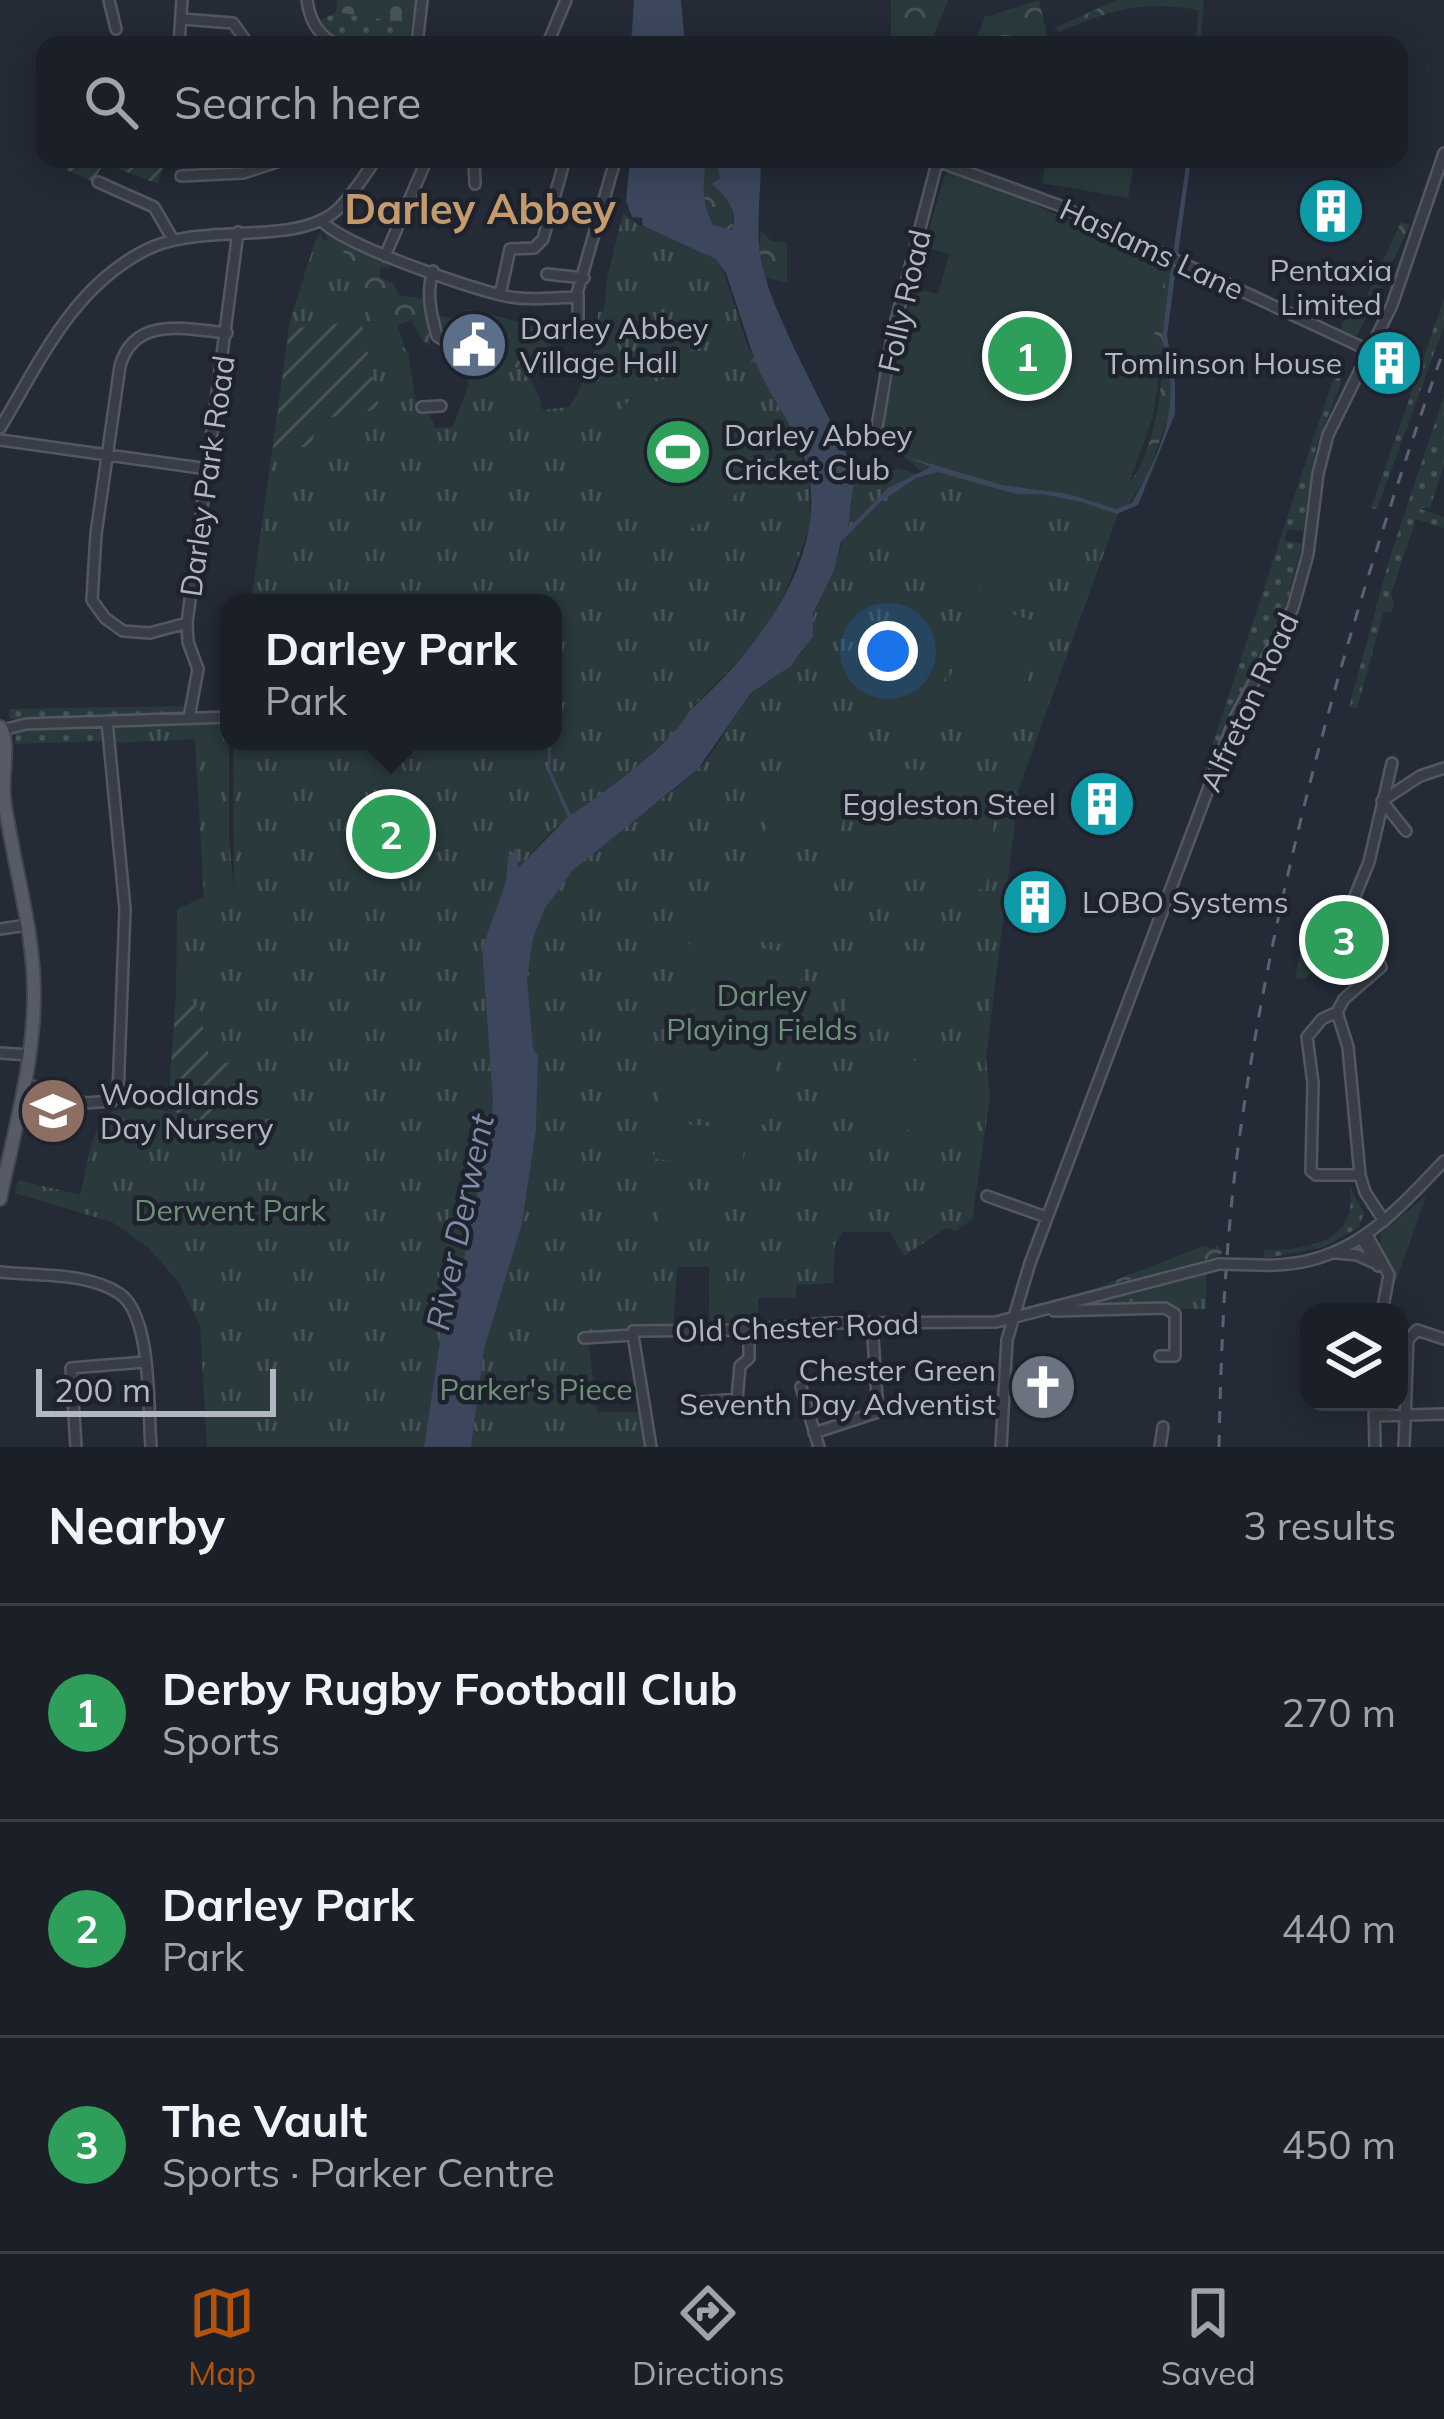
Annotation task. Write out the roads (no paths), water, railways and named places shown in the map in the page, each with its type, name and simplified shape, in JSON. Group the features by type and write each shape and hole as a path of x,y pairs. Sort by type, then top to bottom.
{"main road":[{"path":"0,1199 4,1160 26,1084 34,998 28,925 1,786 2,737"}],"street":[{"path":"109,0 116,29"},
{"path":"180,36 182,0"},
{"path":"307,0 315,27 326,36"},
{"path":"418,36 422,0"},
{"path":"551,36 566,0"},
{"path":"182,19 233,23 242,36"},
{"name":"Alfreton Road","path":"1001,1447 1004,1359 1046,1217 1235,718 1293,608 1308,554 1321,457 1336,412 1403,277 1444,153"},
{"path":"181,176 259,168"},
{"path":"0,428 62,323 86,293 139,253 172,238 319,222 340,208 369,168"},
{"path":"385,256 423,168"},
{"path":"474,168 475,184"},
{"path":"500,295 513,248 538,245 546,231 563,168"},
{"path":"578,333 576,296 613,168"},
{"name":"Folly Road","path":"875,440 893,332 932,168"},
{"name":"Haslams Lane","path":"955,168 1031,194 1368,350"},
{"path":"98,182 154,207 172,238"},
{"path":"319,222 332,233 385,256 500,295 576,296"},
{"name":"Darley Park Road","path":"190,718 198,680 187,623 238,232"},
{"path":"433,271 428,288 437,336 454,346"},
{"path":"547,274 584,278"},
{"path":"187,623 150,633 122,631 92,600 120,366 131,342 148,332 170,327 227,333"},
{"path":"422,406 440,406"},
{"path":"0,440 208,469"},
{"path":"2,737 26,724 220,717"},
{"path":"26,1084 85,1103 112,1101 118,1095 125,909 107,721"},
{"path":"1360,1175 1311,1171 1313,1083 1308,1042 1309,1031 1337,1012 1381,967 1352,915 1392,764"},
{"path":"1382,801 1406,784 1444,768"},
{"path":"1388,778 1406,784"},
{"path":"1382,801 1406,831"},
{"path":"0,929 28,925"},
{"path":"1337,1012 1348,1047 1360,1175 1384,1221"},
{"path":"0,1053 30,1055"},
{"path":"1050,1310 1219,1264 1299,1264 1336,1252 1384,1221 1444,1161"},
{"path":"987,1196 1046,1217"},
{"path":"1364,1237 1388,1280"},
{"path":"1364,1237 1387,1270 1384,1303"},
{"path":"1336,1252 1377,1264"},
{"path":"0,1272 88,1281 125,1297 142,1330 151,1447"},
{"path":"1050,1310 1165,1307 1175,1314 1175,1356 1160,1356"},
{"name":"Old Chester Road","path":"584,1338 633,1335 633,1331 996,1322 1050,1310"},
{"path":"872,1323 878,1412"},
{"path":"701,1408 702,1402 737,1399 740,1366 748,1358 748,1330"},
{"path":"1404,1447 1404,1357 1412,1332 1444,1339"},
{"path":"633,1335 651,1447"},
{"path":"76,1447 71,1368 144,1362"},
{"path":"802,1387 819,1432 819,1447"},
{"path":"961,1406 1003,1408"},
{"path":"819,1432 878,1412 908,1408"},
{"path":"1374,1411 1375,1447"},
{"path":"1374,1416 1444,1414"},
{"path":"1160,1447 1163,1427"}],"water":[{"path":"634,0 681,0 684,36 632,36"},
{"name":"River Derwent","path":"629,168 705,168 709,216 713,225 732,230 732,210 712,184 720,178 718,168 761,168 758,231 763,267 794,348 847,455 853,487 848,529 888,488 931,467 904,456 1002,485 1068,494 1116,509 1132,503 1154,459 1169,413 1163,334 1186,168 1190,168 1167,335 1175,414 1138,505 1117,514 1082,502 1016,494 938,472 916,478 880,502 841,542 834,570 813,614 813,636 791,666 751,693 698,769 573,870 545,908 533,938 527,978 533,1048 538,1056 536,1130 522,1224 484,1349 471,1447 424,1447 442,1328 466,1251 491,1122 482,949 506,881 508,857 517,848 518,868 568,817 548,772 548,750 550,769 571,815 654,752 763,630 800,562 809,527 811,490 803,454 756,363 750,361 754,358 726,273 716,259 643,226 642,218 632,217 626,201"}],"railway":[{"path":"1219,1447 1234,1185 1273,944 1348,643 1444,349"}],"place":[{"name":"Pentaxia Limited","path":"1331,211"},
{"name":"Darley Abbey Village Hall","path":"474,345"},
{"name":"Derby Rugby Football Club","path":"1027,356"},
{"name":"Tomlinson House","path":"1389,363"},
{"name":"Darley Abbey Cricket Club","path":"678,452"},
{"name":"Eggleston Steel","path":"1102,804"},
{"name":"Darley Park","path":"391,834"},
{"name":"LOBO Systems","path":"1035,902"},
{"name":"The Vault","path":"1344,940"},
{"name":"Woodlands Day Nursery","path":"53,1111"},
{"name":"Chester Green Seventh Day Adventist","path":"1043,1387"}],"district":[{"name":"Darley Abbey","path":"480,208"}],"park label":[{"name":"Darley Playing Fields","path":"762,1012"},
{"name":"Derwent Park","path":"230,1210"},
{"name":"Parker's Piece","path":"536,1389"}]}
